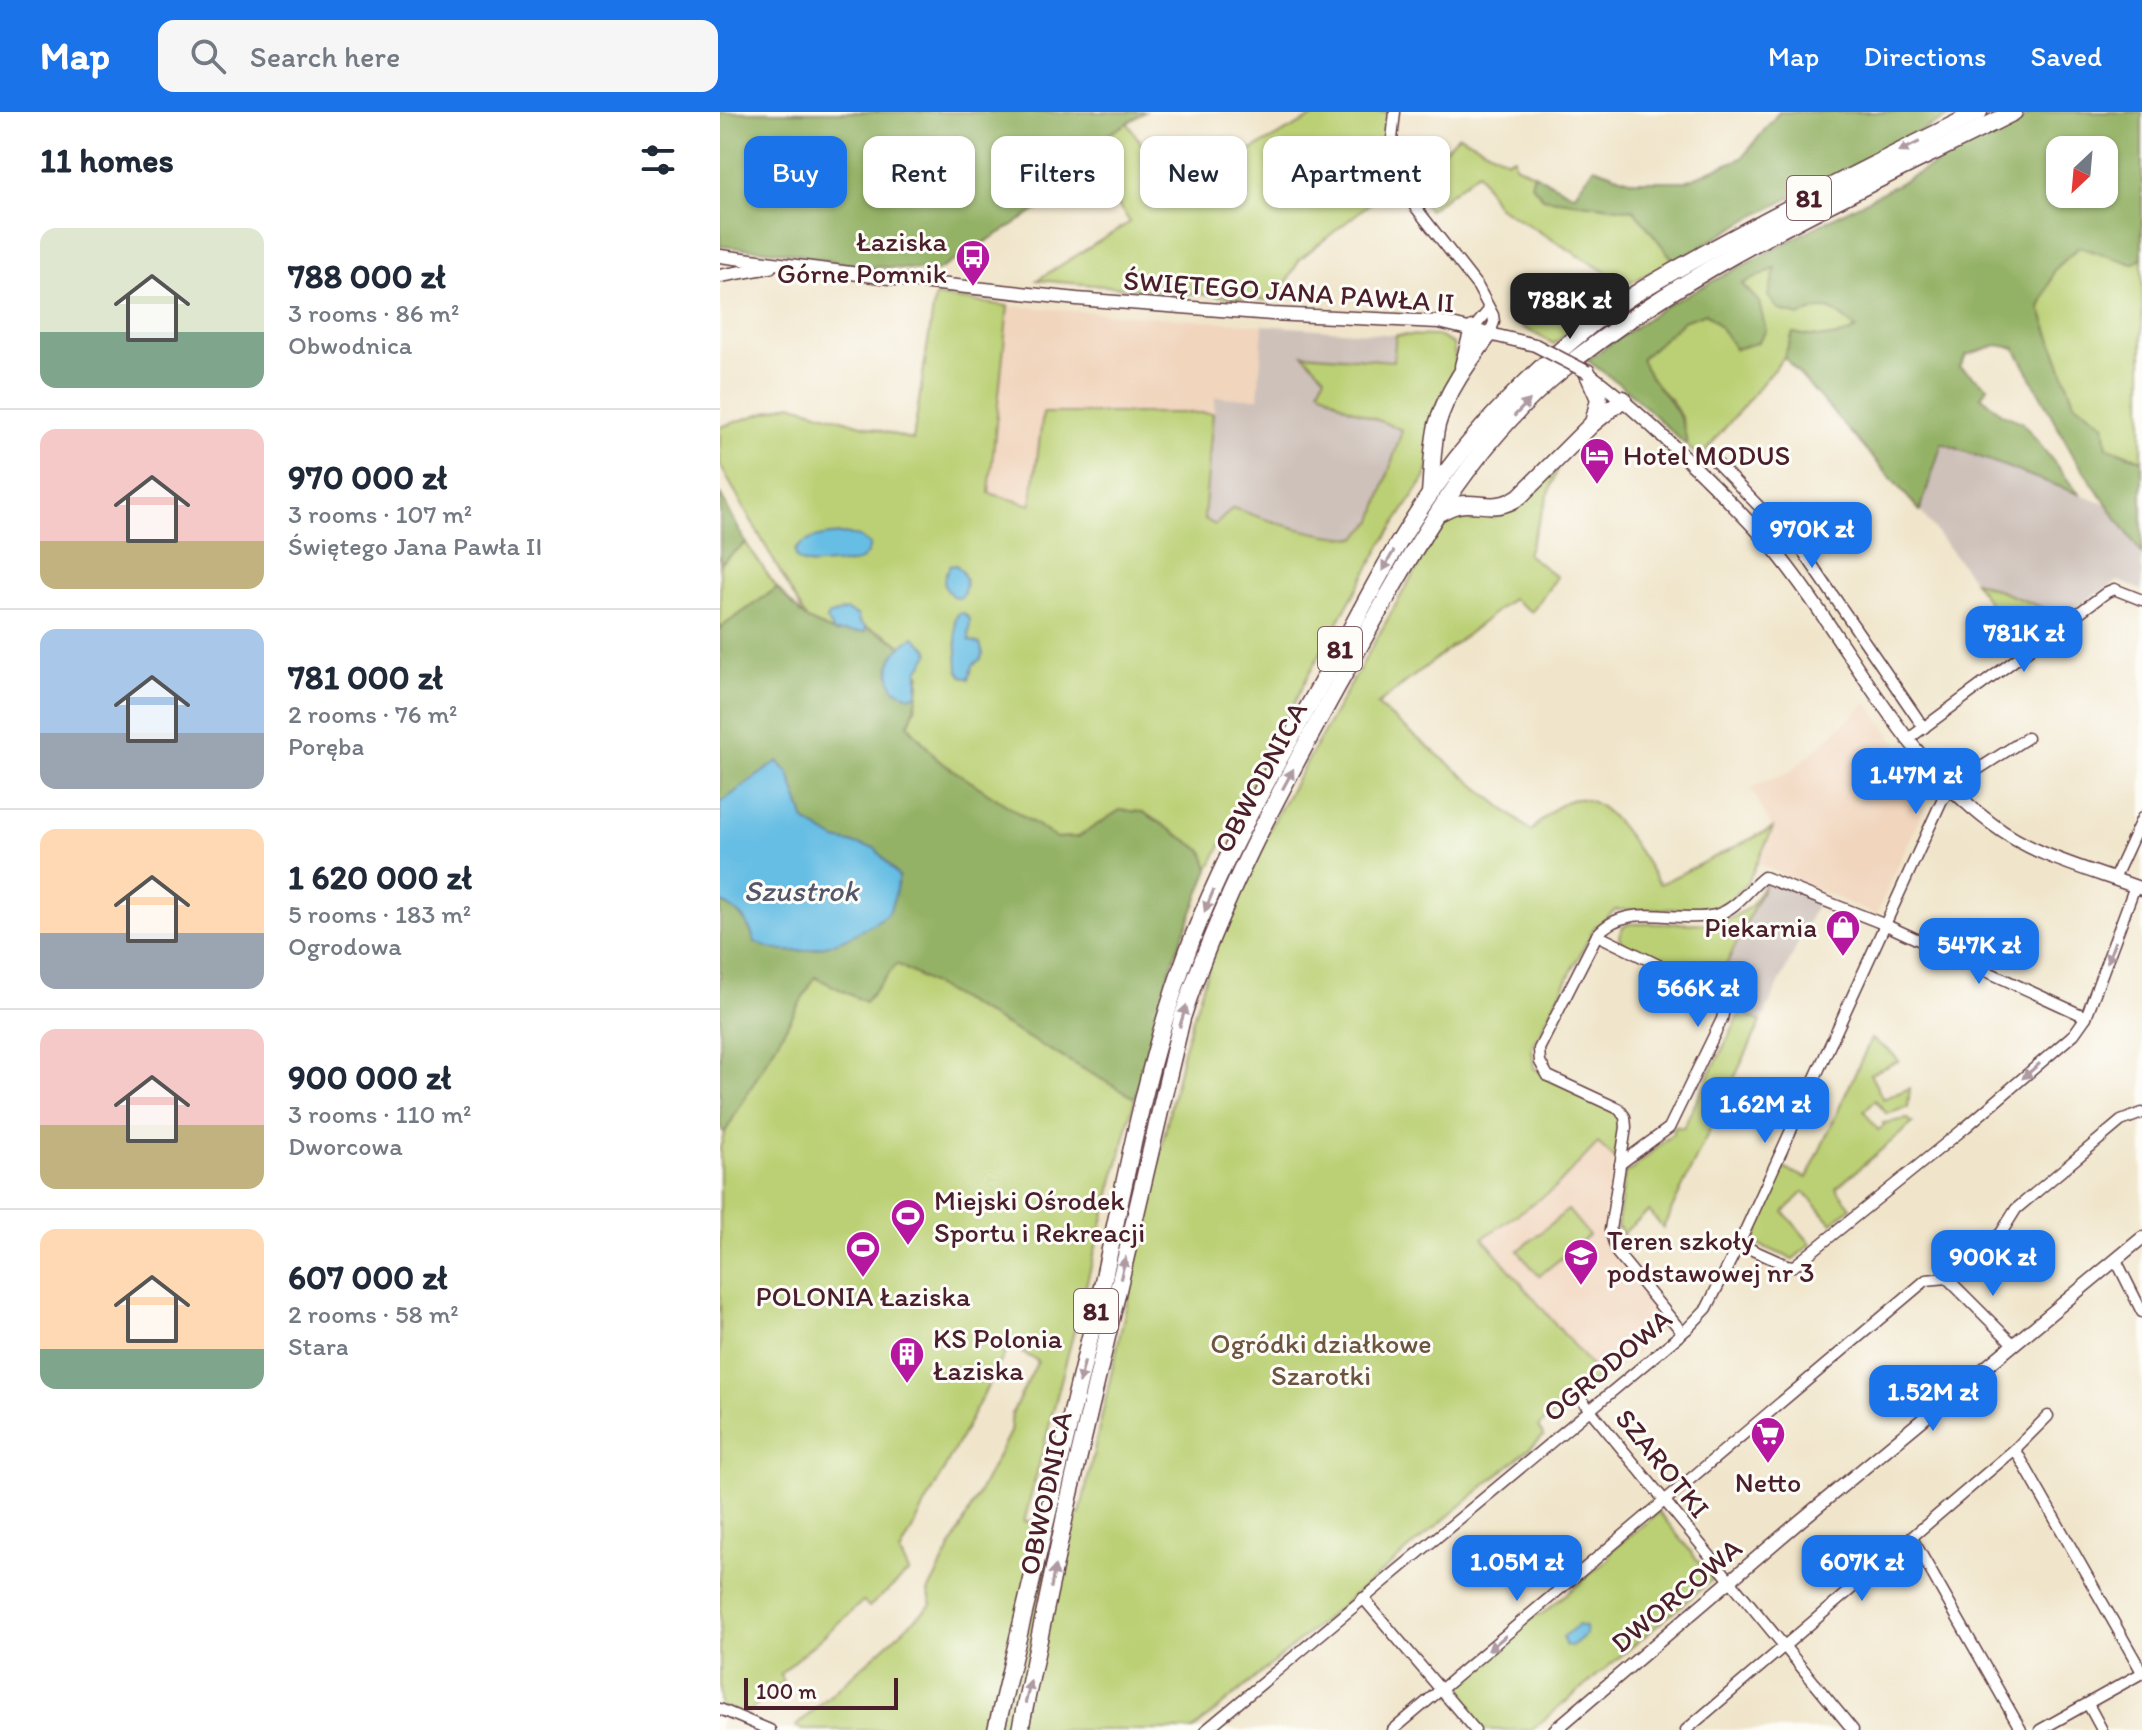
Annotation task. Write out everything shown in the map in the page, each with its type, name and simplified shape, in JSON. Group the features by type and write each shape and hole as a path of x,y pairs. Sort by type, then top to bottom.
{"main road":[{"name":"OBWODNICA","path":"996,1730 1052,1504 1147,1086 1188,950 1214,887 1255,806 1390,558 1430,495 1471,440 1542,367 1591,325 1643,288 1761,222 1979,112"},
{"name":"OBWODNICA","path":"1020,1730 1066,1511 1165,1084 1189,995 1231,888 1394,584 1436,515 1471,466 1509,422 1562,370 1645,309 1767,238 2014,112"},
{"path":"1460,378 1473,329"},
{"path":"1430,495 1437,426 1442,411 1490,333"},
{"path":"1587,372 1599,399 1592,424"},
{"path":"1436,515 1453,504 1467,502 1497,507 1507,505 1520,496 1592,424 1623,399"},
{"path":"1437,426 1439,436 1448,443 1471,440"},
{"path":"1471,466 1471,494 1479,504"}],"street":[{"path":"1395,112 1390,158 1399,186 1478,287 1494,322 1490,333"},
{"path":"720,256 781,265"},
{"path":"720,276 781,265"},
{"name":"ŚWIĘTEGO JANA PAWŁA II","path":"781,265 1077,299 1272,314 1439,322 1535,345 1587,372 1623,399 1722,494 1782,559 1907,740 1949,790 1995,827 2027,845 2138,887"},
{"path":"1473,329 1489,310"},
{"path":"1711,457 1804,553 1924,728"},
{"path":"1907,740 2107,592 2114,589 2142,600"},
{"path":"1949,790 2027,738"},
{"name":"OGRODOWA","path":"1206,1730 1707,1308 1949,790"},
{"path":"2114,879 2142,818"},
{"path":"1682,1332 1617,1253 1610,1230 1625,1117 1619,1109 1548,1076 1540,1062 1539,1049 1597,935 1607,923 1621,917 1715,915 1731,908 1764,877 1886,925 2086,1017"},
{"path":"1739,1244 1794,1266 1966,1127 2074,1034 2086,1017 2138,887"},
{"path":"1597,935 1716,993 1725,1005 1722,1019 1669,1128 1620,1164"},
{"path":"1393,1730 1926,1280 1947,1278 2001,1233 2016,1209 2121,1121 2142,1113"},
{"name":"DWORCOWA","path":"1555,1730 1683,1619 2142,1238"},
{"path":"2116,1260 2142,1312"},
{"path":"1947,1278 2013,1344"},
{"name":"SZAROTKI","path":"1577,1394 1853,1730"},
{"path":"1686,1730 2015,1449 2048,1416"},
{"path":"2015,1449 2142,1672 2040,1730"},
{"path":"1912,1538 2021,1730"},
{"path":"1363,1598 1475,1730"},
{"path":"2088,1704 2102,1730"},
{"path":"720,1709 770,1730"}],"shaded area":[{"path":"1008,306 1263,325 1258,398 1215,397 1213,413 1043,413 1031,506 988,493"},
{"path":"1263,325 1396,335 1394,362 1304,355 1325,376 1319,389 1346,407 1402,430 1373,521 1356,538 1308,533 1233,508 1215,525 1204,519 1215,397 1258,398"},
{"path":"1942,443 2108,505 2142,554 2142,590 2118,581 2062,615 1974,581 1920,511"},
{"path":"1867,703 1932,791 1876,915 1758,864 1772,828 1751,788 1788,774"},
{"path":"1767,880 1818,901 1761,1022 1731,1006 1726,995 1716,986"},
{"name":"Teren szkoły podstawowej nr 3","path":"1598,1143 1614,1158 1604,1216 1604,1236 1608,1248 1666,1325 1604,1383 1483,1238 1554,1189"}],"green space":[{"path":"720,112 1145,112 1106,136 991,136 991,208 1041,208 937,271 850,265 786,252 720,246"},
{"path":"1322,112 1389,112 1386,136 1277,136"},
{"path":"1779,112 1958,112 1749,219 1675,262 1634,210 1543,198 1531,184 1534,174 1574,195 1594,167 1632,181 1686,181 1742,158"},
{"path":"2035,112 2142,112 2142,257 2133,264 2079,247 2055,269 2040,308 2074,402 2104,424 2107,447 2142,460 2142,554 2074,457 2015,348 1997,345 1966,355 1960,367 1988,387 1981,396 2002,414 2022,422 2079,494 1942,443 1920,511 1784,357 1793,333 1826,337 1856,329 1830,310 1817,309 1799,316 1779,310 1768,296 1776,268 1742,284 1759,302 1766,331 1757,343 1735,349 1706,313 1683,321 1641,359 1680,418 1687,446 1626,389 1587,360 1665,306"},
{"path":"1127,122 1140,142 1140,208 1247,208 1247,152 1263,144 1263,208 1364,208 1300,259 1276,301 1037,280 1130,222 1120,208 1124,208 1124,136 1105,136"},
{"path":"1459,135 1507,160 1514,157 1515,165 1534,174 1531,184 1544,198 1634,210 1675,262 1626,284 1554,344 1513,322 1612,276 1497,206 1478,172 1450,194 1450,144"},
{"path":"2079,247 2133,264 2142,257 2142,460 2106,446 2104,424 2074,402 2040,308 2055,269"},
{"path":"1777,268 1768,296 1816,308 1834,309 1857,329 1826,337 1793,333 1784,357 1700,458 1687,446 1682,419 1672,401 1649,378 1641,359 1683,321 1706,313 1735,349 1741,284"},
{"path":"935,296 1008,306 989,493 1031,505 1043,413 1213,413 1204,519 1215,525 1233,508 1293,528 1340,537 1356,538 1373,521 1402,430 1346,407 1319,389 1325,376 1303,354 1393,361 1396,335 1438,336 1453,344 1457,368 1425,478 1382,544 1310,672 1209,869 1203,851 1120,810 1078,837 1056,838 938,760 908,725 915,709 920,674 886,634 859,625 836,633 807,620 720,465 720,427 791,404 913,440"},
{"name":"Ogródki działkowe Szarotki","path":"1558,468 1527,554 1557,577 1532,612 1512,599 1377,705 1531,831 1552,811 1570,800 1589,801 1601,807 1624,831 1660,884 1773,828 1748,882 1730,901 1714,908 1615,910 1594,928 1532,1047 1534,1068 1619,1113 1621,1126 1614,1158 1598,1143 1554,1189 1483,1238 1599,1376 1538,1427 1544,1436 1193,1730 802,1730 796,1726 932,1604 928,1592 1010,1432 1012,1413 1038,1361 1009,1346 900,1553 909,1572 869,1607 863,1601 780,1674 783,1682 747,1714 720,1706 720,1148 724,1134 815,976 897,964 1135,1098 1024,1522 1080,1514 1183,1051 1219,933 1275,818 1446,516 1468,511 1493,518 1511,511"},
{"path":"720,494 746,543 720,563"},
{"path":"746,543 777,588 720,628 720,563"},
{"path":"1974,581 2062,615 2020,648"},
{"path":"777,588 807,620 836,633 859,625 894,640 906,649 914,660 919,687 908,725 938,760 1056,838 1078,837 1120,810 1143,812 1203,851 1209,869 1170,969 1135,1098 897,964 865,1002 815,977 724,1134 720,1126 720,628"},
{"path":"1767,880 1716,986 1622,943 1619,937 1623,927 1629,924 1723,923 1751,906"},
{"path":"1741,1012 1761,1022 1663,1228 1649,1211 1622,1234 1628,1241 1624,1247 1620,1228 1617,1228 1625,1172 1632,1170 1673,1133 1674,1126 1683,1128"},
{"path":"1871,1039 1899,1061 1870,1074 1883,1099 1910,1088 1908,1107 1887,1114 1875,1100 1864,1111 1878,1130 1884,1126 1883,1123 1908,1119 1913,1123 1836,1188 1851,1207 1832,1223 1804,1192 1784,1212 1811,1244 1793,1259 1750,1241 1783,1168 1807,1178"},
{"path":"1568,1210 1589,1235 1539,1276 1518,1251"},
{"path":"1659,1512 1713,1579 1532,1730 1483,1730 1450,1692 1452,1685 1535,1615 1542,1614 1610,1558 1611,1551"}],"water":[{"path":"844,534 859,537 870,545 861,560 814,565 796,558 795,550 811,539"},
{"path":"956,565 966,584 962,597 956,598 946,588 944,580 950,566"},
{"path":"846,610 857,615 866,627 865,632 834,632 828,616"},
{"path":"964,613 970,619 969,640 980,644 983,653 973,665 969,679 958,670 955,620 958,614"},
{"path":"914,637 928,649 929,654 918,671 917,694 910,697 894,689 889,673 895,653"},
{"name":"Szustrok","path":"778,761 789,774 805,821 836,840 875,848 899,877 892,905 885,916 845,939 815,949 784,951 755,942 742,918 720,902 720,803"},
{"path":"1578,1625 1585,1627 1586,1634 1571,1647 1565,1645 1563,1637"}],"place":[{"name":"Łaziska Górne Pomnik","path":"973,288"},
{"name":"Hotel MODUS","path":"1597,486"},
{"name":"Piekarnia","path":"1843,958"},
{"name":"Miejski Ośrodek Sportu i Rekreacji","path":"908,1247"},
{"name":"POLONIA Łaziska","path":"863,1279"},
{"name":"Teren szkoły podstawowej nr 3","path":"1581,1287"},
{"name":"KS Polonia Łaziska","path":"907,1385"},
{"name":"Netto","path":"1768,1465"}]}
